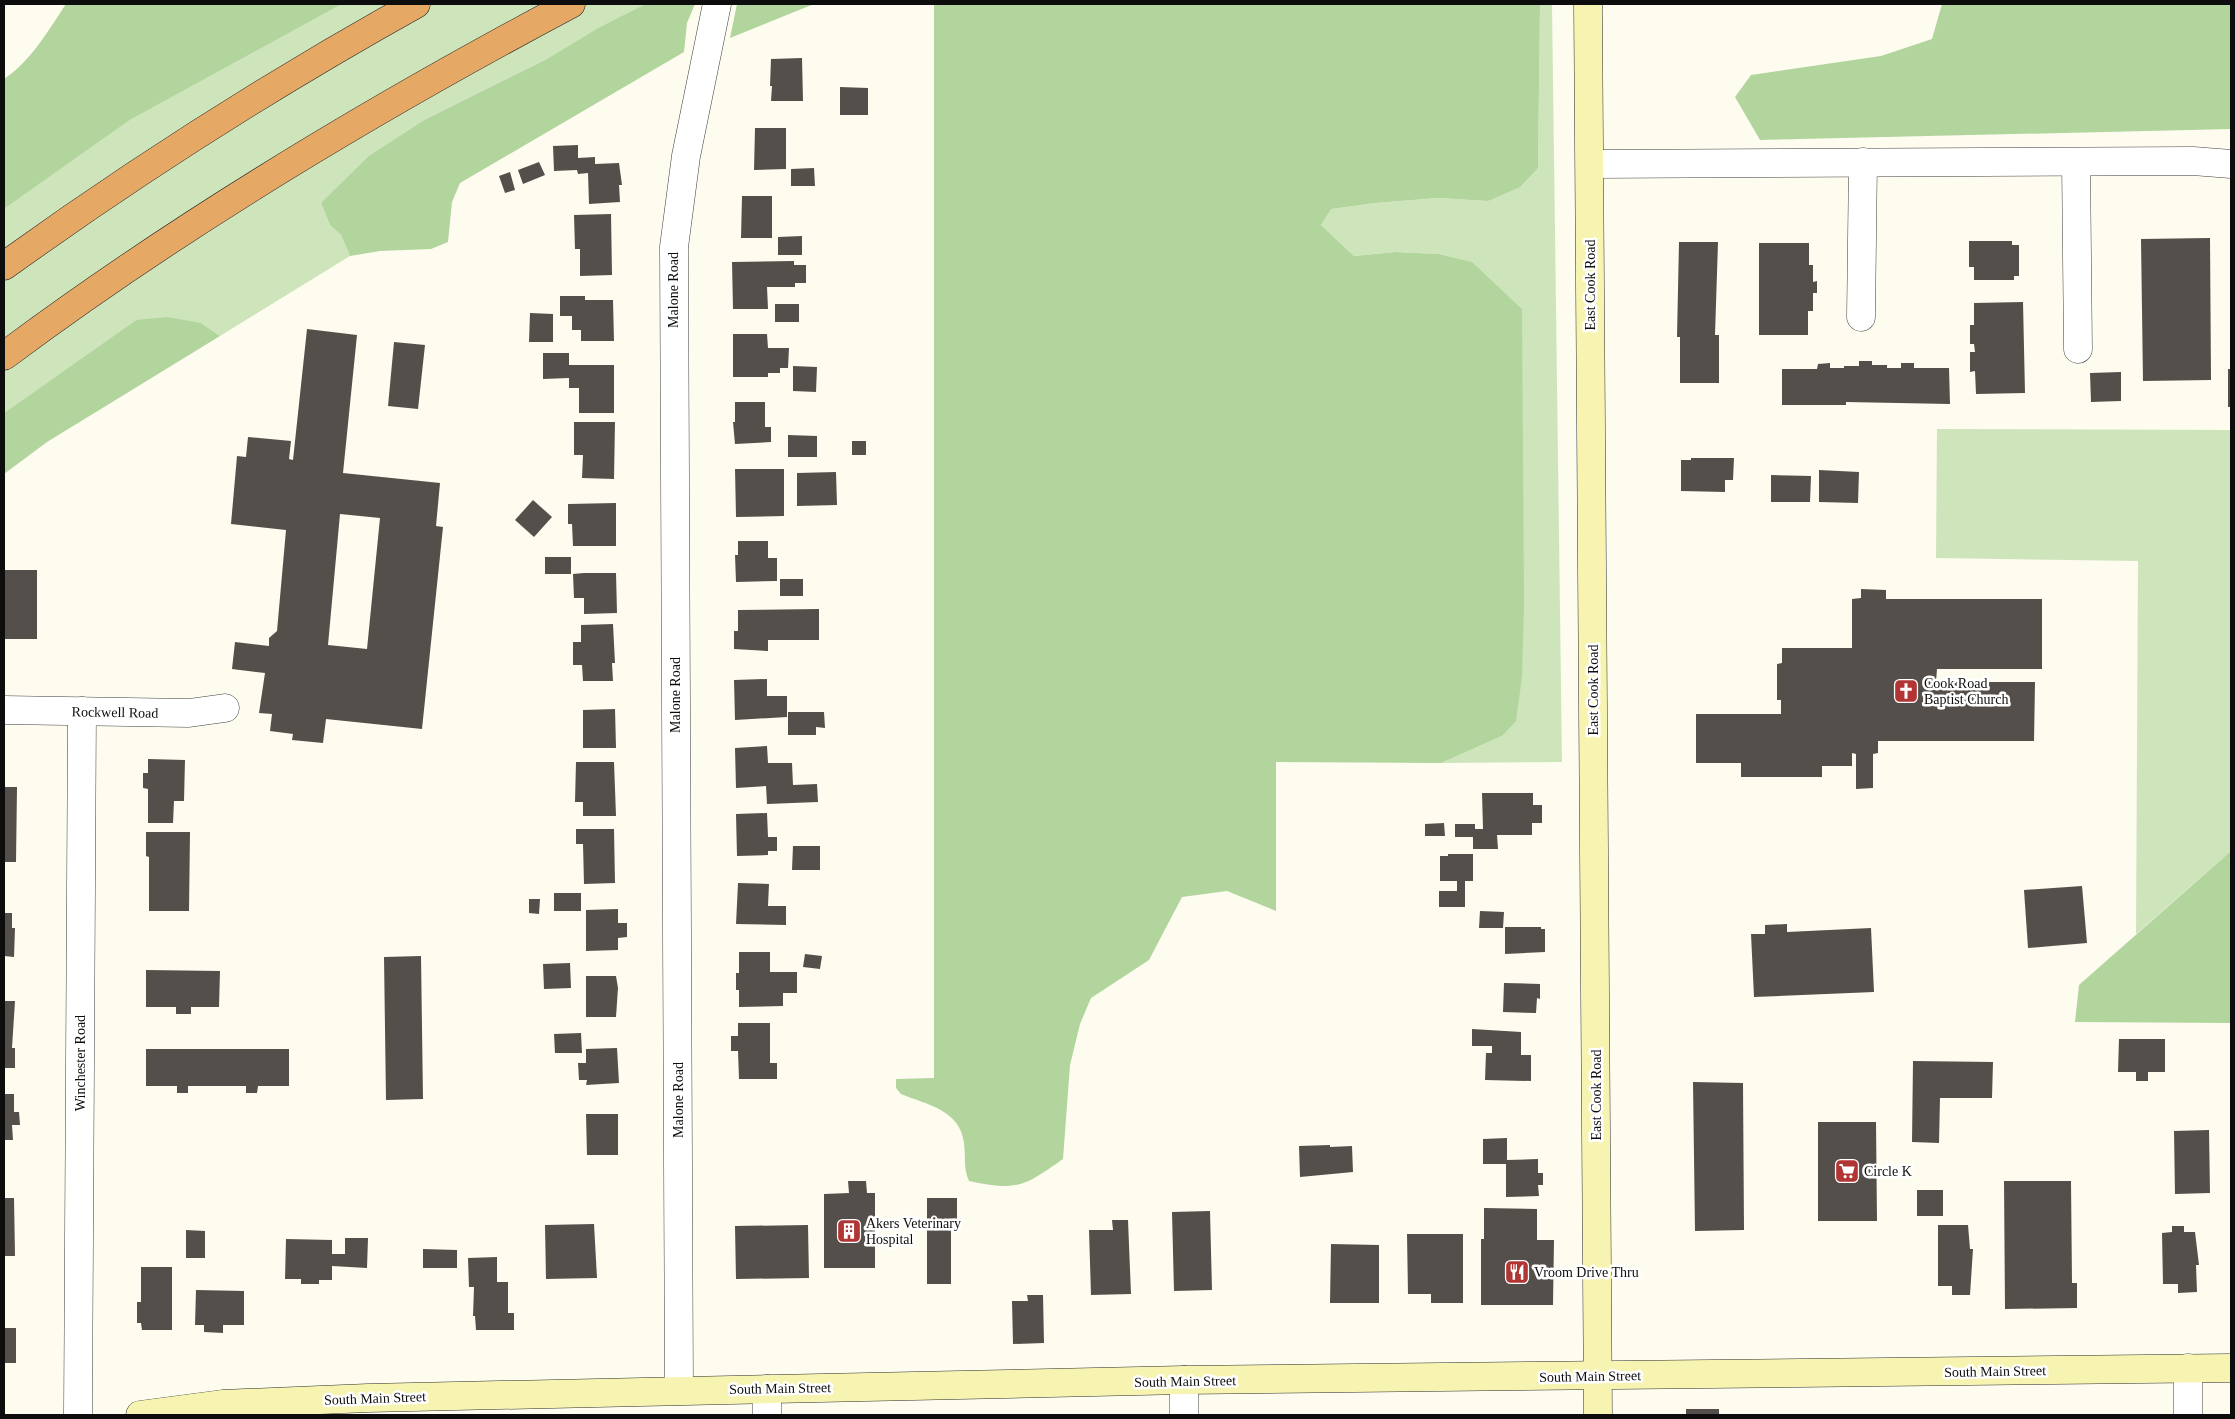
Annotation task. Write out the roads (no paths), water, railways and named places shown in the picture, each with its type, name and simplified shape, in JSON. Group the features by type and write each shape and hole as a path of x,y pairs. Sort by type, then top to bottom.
{"highway":[{"path":"4,266 102,197 212,126 286,79 416,4"},
{"path":"4,356 47,324 239,196 401,98 571,4"}],"street":[{"name":"East Cook Road","path":"1588,4 1598,1415"},
{"name":"Malone Road","path":"679,1390 674,247 686,156 716,16"},
{"path":"1590,164 2193,161 2231,164"},
{"path":"1861,318 1863,162"},
{"path":"2076,162 2078,349"},
{"name":"Rockwell Road","path":"4,710 189,713 225,708"},
{"name":"Winchester Road","path":"78,1415 82,711"},
{"path":"2188,1368 2188,1415"},
{"name":"South Main Street","path":"140,1415 268,1401 679,1390 767,1402 1184,1380 2231,1368"},
{"path":"1184,1380 1184,1415"}],"place":[{"name":"Cook Road Baptist Church","path":"1906,691"},
{"name":"Circle K","path":"1847,1171"},
{"name":"Akers Veterinary Hospital","path":"849,1231"},
{"name":"Vroom Drive Thru","path":"1517,1272"}]}
